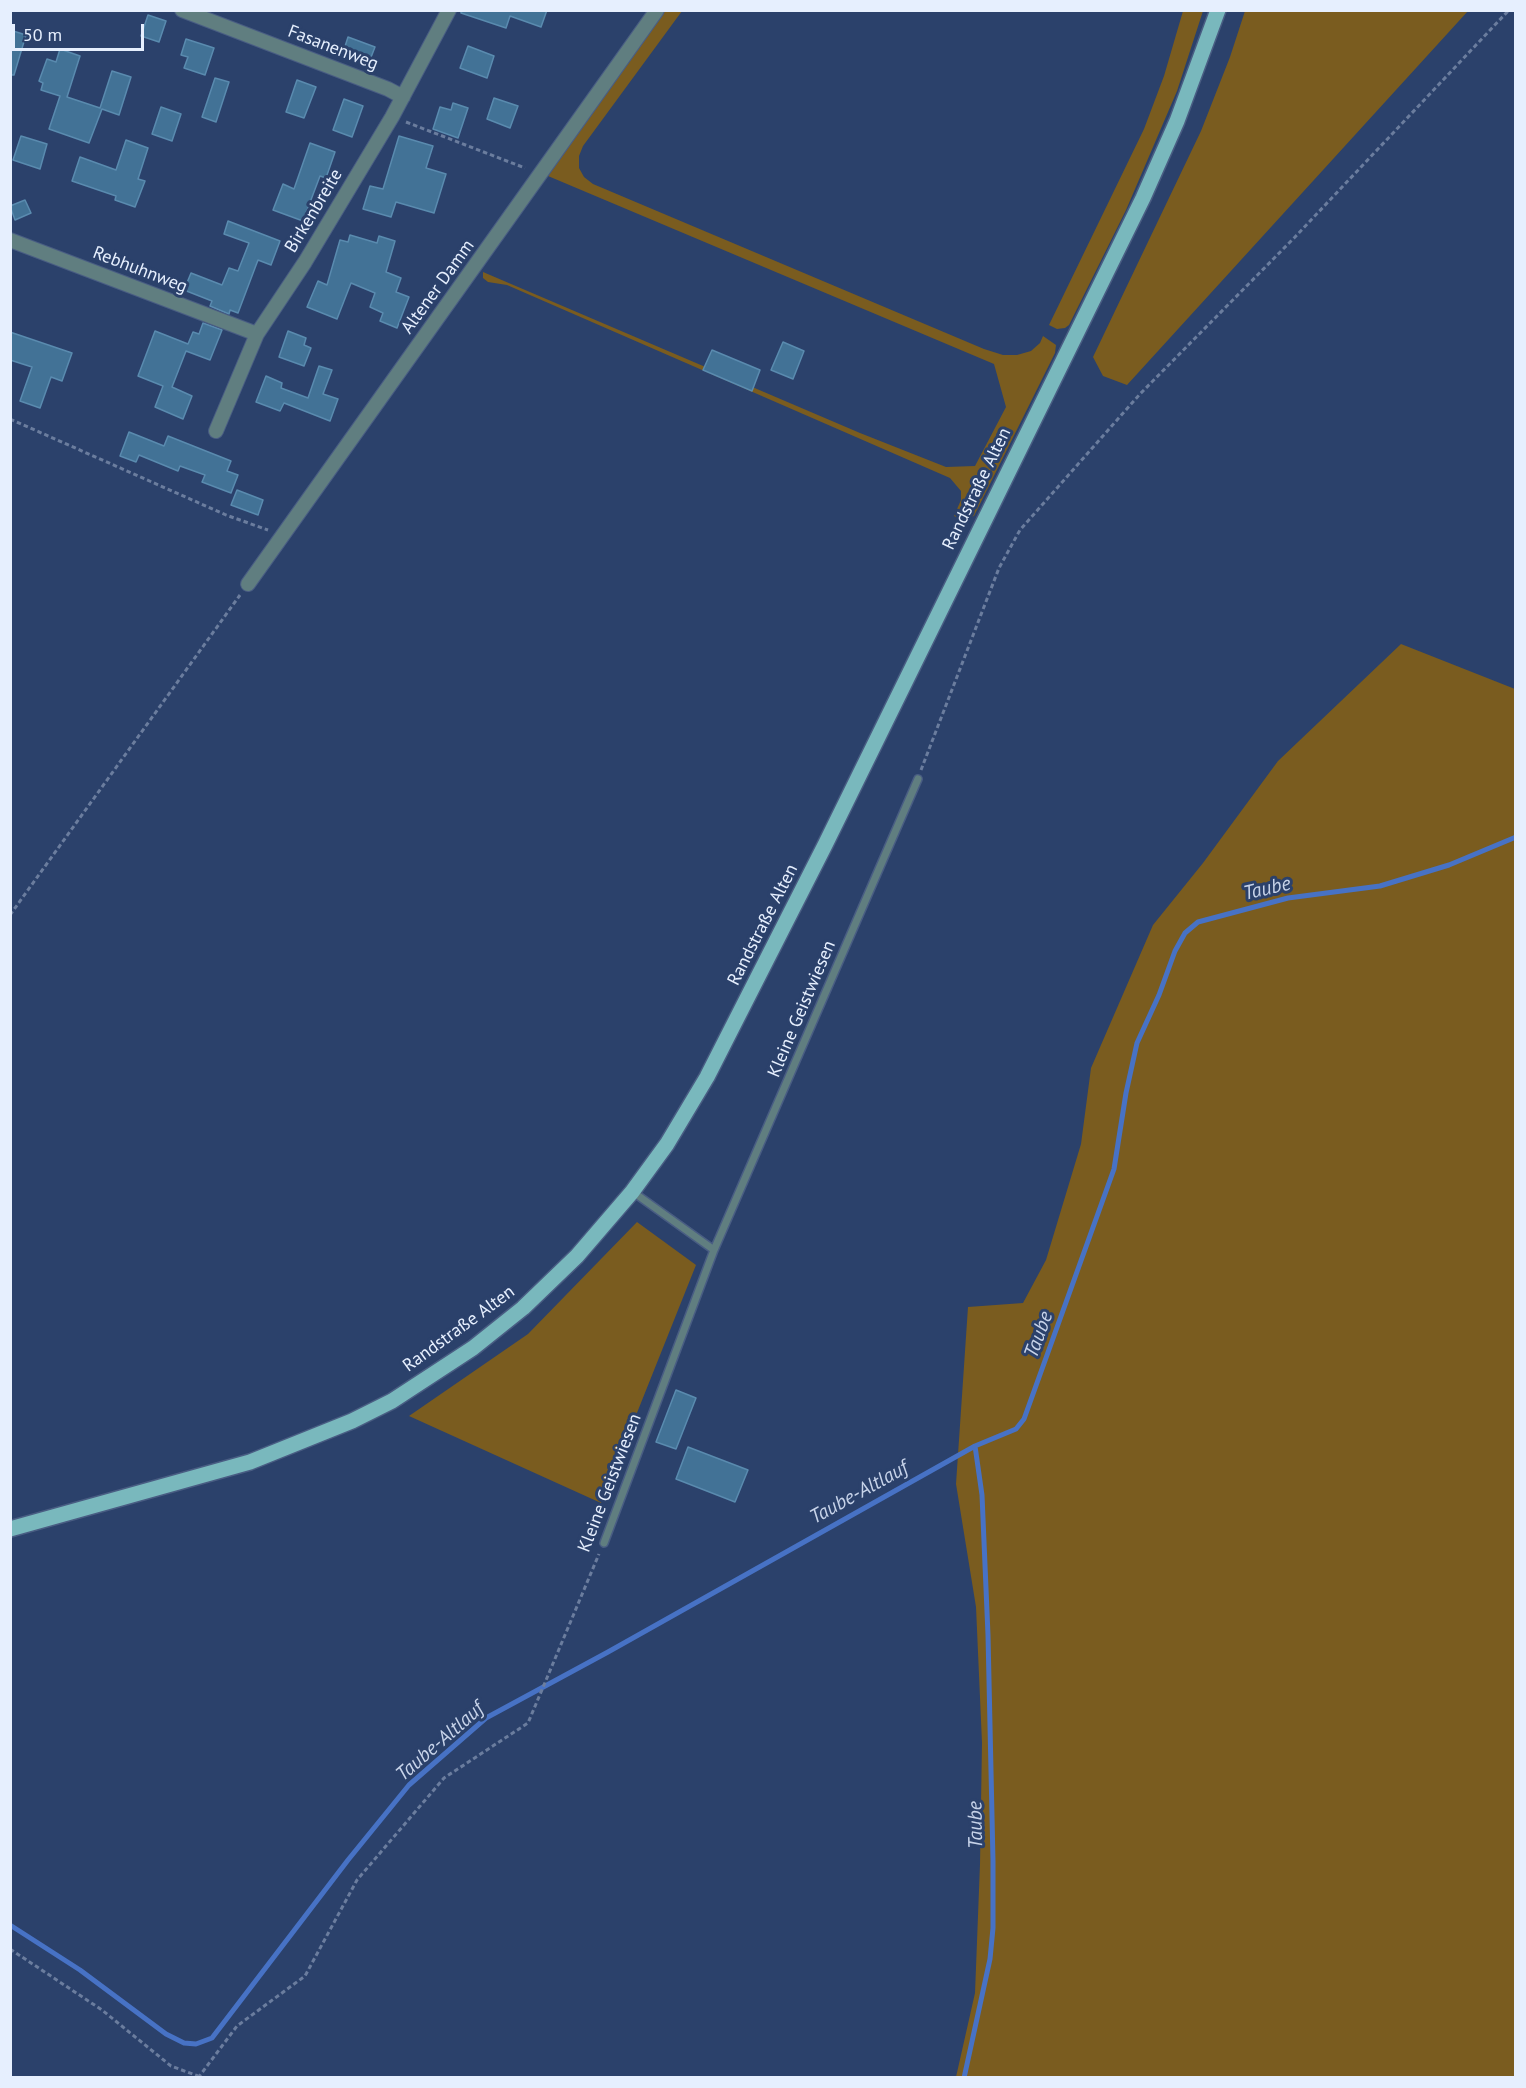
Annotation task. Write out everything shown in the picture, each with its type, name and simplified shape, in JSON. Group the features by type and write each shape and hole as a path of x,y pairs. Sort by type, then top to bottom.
{"main road":[{"name":"Randstraße Alten","path":"10,1529 250,1462 324,1433 392,1401 473,1348 523,1308 577,1256 632,1192 667,1144 707,1077 825,845 1143,198 1178,121 1218,10"}],"street":[{"name":"Fasanenweg","path":"182,10 388,88 403,97"},
{"name":"Birkenbreite","path":"216,431 257,334 305,262 392,117 449,10"},
{"name":"Altener Damm","path":"248,584 657,10"},
{"name":"Rebhuhnweg","path":"10,240 257,334"}],"lane":[{"name":"Kleine Geistwiesen","path":"604,1543 714,1250 918,779"},
{"path":"632,1192 714,1250"}],"path":[{"path":"918,779 999,568 1020,530 1140,394 1295,237 1509,10"},
{"path":"392,117 526,169 539,178"},
{"path":"10,419 226,515 265,528 281,539"},
{"path":"10,915 248,584"},
{"name":"Kleine Geistwiesen","path":"198,2077 237,2026 304,1976 357,1880 444,1778 528,1723 604,1543"},
{"path":"10,1949 102,2010 171,2066 198,2077"}],"shaded area":[{"path":"663,11 682,11 583,146 579,156 579,168 584,177 593,184 984,349 1003,355 1017,355 1031,351 1040,343 1043,336 1056,345 1055,353 974,516 961,519 954,516 961,500 961,491 950,478 507,285 488,282 483,278 483,272 860,433 946,467 975,466 1006,407 994,364 548,176"},
{"path":"1183,11 1203,11 1177,91 1126,210 1069,325 1057,329 1049,325 1144,129 1164,76"},
{"path":"1245,11 1468,11 1127,385 1103,376 1093,357 1201,131"},
{"path":"1401,644 1515,689 1515,2077 956,2077 975,1993 982,1743 976,1607 956,1484 968,1307 1023,1303 1046,1260 1081,1144 1091,1068 1153,925 1203,863 1278,761"},
{"path":"637,1222 696,1265 601,1503 409,1416 528,1334"}],"building":[{"path":"461,10 547,10 541,27 510,16 506,28 461,13"},
{"path":"148,15 166,21 159,42 141,36"},
{"path":"10,30 26,35 14,75 10,75"},
{"path":"348,37 375,47 368,65 342,56"},
{"path":"186,39 214,48 205,75 184,68 188,57 181,55"},
{"path":"468,46 494,56 487,78 460,68"},
{"path":"60,49 80,56 67,97 100,108 112,71 131,77 119,115 102,109 89,143 49,129 60,96 41,90 43,83 39,81 47,59 56,62"},
{"path":"215,78 229,82 216,122 202,117"},
{"path":"297,80 316,87 304,118 286,112"},
{"path":"494,98 518,106 510,128 487,119"},
{"path":"344,99 363,106 352,137 333,130"},
{"path":"453,103 468,108 458,138 433,129 440,107 451,110"},
{"path":"161,107 181,114 172,141 152,134"},
{"path":"21,136 47,144 40,169 13,160"},
{"path":"399,136 433,146 426,168 446,174 434,213 396,202 391,217 363,209 370,186 383,189"},
{"path":"126,140 148,148 138,179 145,181 135,207 115,200 116,196 72,181 80,157 116,170"},
{"path":"310,143 335,152 326,178 320,176 303,221 273,210 283,184 294,189"},
{"path":"25,200 31,213 15,220 10,206"},
{"path":"228,221 280,241 271,265 258,260 238,313 230,310 229,314 210,306 212,301 184,290 191,273 222,285 229,268 238,271 249,243 224,234"},
{"path":"350,235 377,243 379,236 395,241 386,272 401,278 396,292 409,297 397,328 380,321 383,313 370,307 375,293 351,283 337,319 307,307 318,281 327,285 340,240 348,242"},
{"path":"203,323 222,330 210,360 186,351 172,387 192,396 183,419 155,407 163,386 138,376 155,331 188,344 193,332 199,334"},
{"path":"288,331 306,338 304,345 311,348 304,366 279,357"},
{"path":"10,332 72,353 62,381 51,377 40,408 20,401 32,367 10,360"},
{"path":"783,342 804,351 793,379 771,370"},
{"path":"712,350 760,370 752,391 703,370"},
{"path":"319,366 332,370 323,394 338,399 330,421 284,403 280,411 256,402 266,376 282,383 281,388 308,398"},
{"path":"129,432 164,446 168,436 231,461 227,471 238,475 231,493 202,482 205,475 180,466 178,471 139,455 136,462 120,456"},
{"path":"237,490 263,500 258,515 231,505"},
{"path":"676,1390 696,1398 676,1449 656,1442"},
{"path":"688,1447 748,1470 735,1502 676,1479"}],"waterway":[{"name":"Taube","path":"964,2078 990,1959 993,1928 988,1635 982,1495 975,1446 1016,1429 1024,1419 1114,1169 1126,1093 1137,1043 1159,995 1175,951 1185,933 1198,922 1288,898 1380,886 1449,865 1516,837"},
{"name":"Taube-Altlauf","path":"10,1925 80,1970 166,2034 184,2043 196,2044 212,2038 348,1860 409,1785 486,1718 975,1446"}]}
